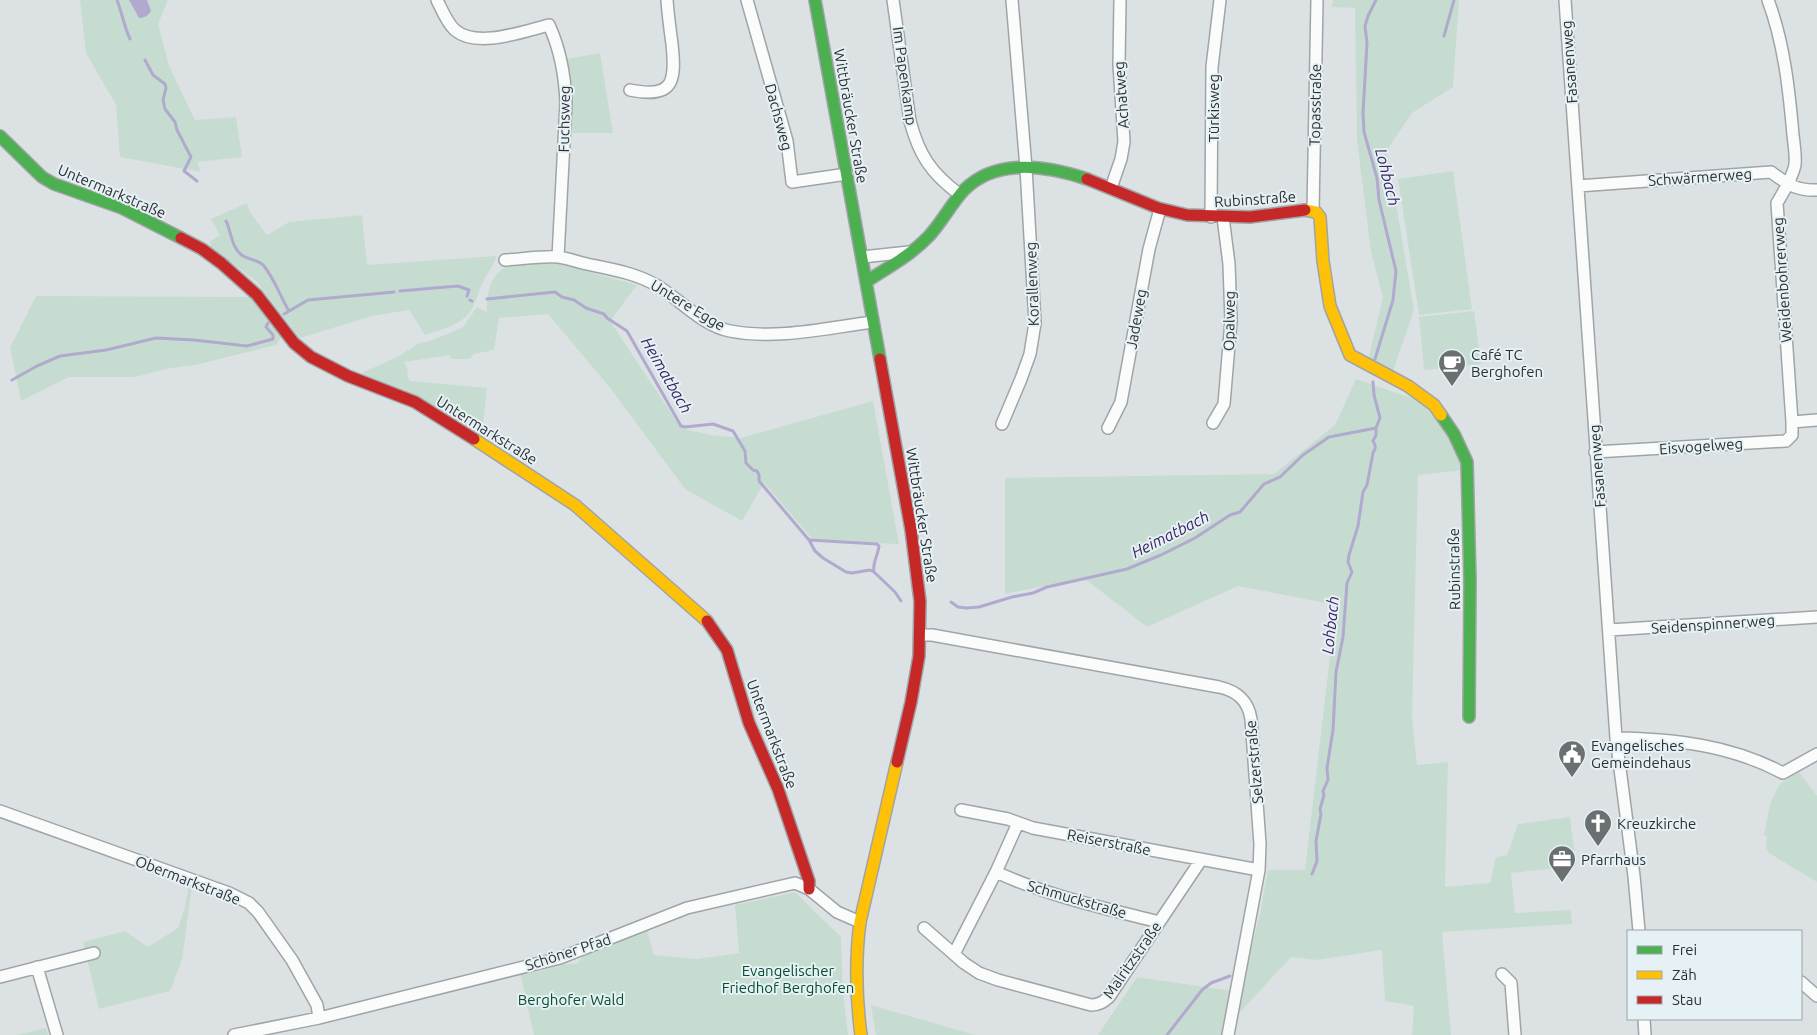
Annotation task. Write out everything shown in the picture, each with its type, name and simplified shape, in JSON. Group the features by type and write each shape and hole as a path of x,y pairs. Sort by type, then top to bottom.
{"street":[{"name":"Fuchsweg","path":"437,0 451,26 460,34 470,37 504,36 549,25 565,77 566,103 558,257"},
{"path":"630,90 652,92 663,89 673,78 674,65 667,0"},
{"name":"Dachsweg","path":"747,0 787,141 792,182 847,174"},
{"name":"Wittbräucker Straße","path":"815,0 867,281 917,572 920,601 919,656 911,702 860,922 855,979 857,1015 861,1035"},
{"name":"Im Papenkamp","path":"893,0 910,121 914,136 920,152 932,170 959,194"},
{"name":"Korallenweg","path":"1002,424 1026,366 1034,333 1035,310 1026,168 1012,0"},
{"name":"Achatweg","path":"1111,188 1121,159 1124,142 1119,64 1120,0"},
{"name":"Türkisweg","path":"1211,217 1212,67 1220,0"},
{"name":"Topasstraße","path":"1313,211 1317,0"},
{"name":"Fasanenweg","path":"1565,0 1616,738 1634,876 1639,930"},
{"name":"Weidenbohrerweg","path":"1768,0 1781,41 1790,104 1795,164 1788,184 1776,203 1792,422"},
{"name":"Untermarkstraße","path":"0,136 42,177 54,184 122,208 188,241 208,254 257,295 294,343 311,357 348,376 415,402 560,494 575,505 709,623 727,650 746,715 778,790 809,881 809,888"},
{"name":"Rubinstraße","path":"867,281 911,252 932,233 959,194 968,186 986,174 1004,169 1026,168 1070,175 1111,188 1179,214 1223,217 1313,211 1320,217 1323,261 1330,306 1350,355 1408,386 1434,405 1454,434 1467,462 1470,580 1469,717"},
{"name":"Schwärmerweg","path":"1578,186 1772,172 1788,184 1805,190 1817,190"},
{"name":"Jadeweg","path":"1108,428 1121,402 1149,249 1160,208"},
{"name":"Opalweg","path":"1213,423 1224,404 1232,321 1229,264 1223,217"},
{"path":"862,257 911,252"},
{"name":"Untere Egge","path":"505,260 558,257 642,278 658,286 694,313 719,328 729,331 781,334 873,322"},
{"path":"1792,422 1817,420"},
{"name":"Eisvogelweg","path":"1596,452 1786,440 1792,435 1792,422"},
{"name":"Seidenspinnerweg","path":"1609,630 1817,617"},
{"name":"Selzerstraße","path":"920,634 1219,687 1232,690 1247,704 1251,719 1260,844 1259,870 1228,1035"},
{"path":"1616,738 1659,739 1702,744 1746,756 1784,774 1817,754"},
{"name":"Reiserstraße","path":"961,810 1033,828 1259,870"},
{"name":"Obermarkstraße","path":"0,811 229,893 249,903 258,912 292,960 316,1005 319,1018"},
{"path":"954,954 996,872 1018,823"},
{"name":"Malritzstraße","path":"924,928 972,968 989,977 1096,1005 1109,997 1202,860"},
{"name":"Schmuckstraße","path":"996,872 1049,893 1159,922"},
{"name":"Schöner Pfad","path":"234,1035 319,1018 560,958 687,908 795,883 809,888"},
{"path":"809,888 837,912 860,922"},
{"path":"0,977 94,953"},
{"path":"37,967 57,1035"},
{"path":"1502,974 1511,983 1515,1035"},
{"path":"1802,983 1817,996"},
{"path":"1644,1020 1644,1035"}],"green space":[{"path":"80,0 168,0 158,24 169,66 195,120 236,117 242,157 197,162 201,172 120,157 116,105 86,53"},
{"path":"1333,0 1459,0 1453,87 1412,113 1387,150 1414,310 1393,371 1368,360 1383,298 1371,252 1357,140 1355,8 1332,7"},
{"path":"600,53 613,133 570,133 573,90 566,59"},
{"path":"1453,171 1472,309 1419,315 1398,179"},
{"path":"247,203 250,212 267,235 289,222 362,215 367,265 496,256 482,283 472,309 464,319 452,326 425,335 409,310 372,316 300,338 256,281 211,248 210,241 220,235 211,219"},
{"path":"510,264 560,264 637,285 610,321 681,428 711,435 741,438 873,401 899,544 814,541 764,483 742,521 685,489 611,389 548,314 499,318 494,350 474,354 470,359 451,359 450,355 404,362 410,381 487,388 482,434 362,373 399,356 419,343 430,341 463,327 477,307 487,312 491,284 498,273"},
{"path":"36,296 252,297 278,330 281,338 276,345 196,365 171,368 134,377 69,377 21,401 10,348"},
{"path":"1474,311 1481,364 1424,370 1419,317"},
{"path":"1356,379 1420,401 1448,431 1464,470 1418,475 1412,718 1417,765 1448,762 1445,887 1490,883 1496,857 1507,855 1518,824 1570,817 1576,866 1511,873 1515,913 1571,910 1572,924 1442,932 1451,1035 1412,1035 1414,1006 1385,1001 1382,950 1316,960 1291,957 1233,1020 1260,914 1268,870 1305,870 1336,605 1238,586 1147,627 1084,578 1005,594 1005,478 1274,474 1335,425"},
{"path":"1799,772 1817,796 1817,882 1769,853 1766,848 1767,837 1764,835 1770,804 1782,782"},
{"path":"189,884 192,885 182,960 170,991 99,1009 83,942 125,931 148,947 178,928 185,907"},
{"name":"Evangelischer Friedhof Berghofen","path":"795,892 841,937 843,992 848,1035 534,1035 520,973 577,964 583,956 647,930 654,955 697,959 739,953 735,905"},
{"path":"1137,977 1233,991 1225,1035 1098,1035"},
{"name":"Evangelischer Friedhof Berghofen","path":"871,1005 975,1035 876,1035"},
{"path":"46,1028 48,1035 17,1035"}],"shaded area":[{"path":"129,0 147,0 151,11 143,18 139,18"}],"waterway":[{"name":"Heimatbach","path":"117,0 130,39"},
{"name":"Lohbach","path":"1375,359 1393,300 1396,271 1379,200 1377,178 1364,132 1363,113 1367,43 1365,26 1376,0"},
{"path":"1444,36 1454,0"},
{"name":"Heimatbach","path":"145,60 153,75 165,84 163,100 165,109 175,122 177,130 191,157 184,171 197,181"},
{"name":"Heimatbach","path":"226,221 236,249 243,256 260,262 264,266 289,311"},
{"name":"Heimatbach","path":"400,291 458,286 469,290 467,296"},
{"name":"Heimatbach","path":"284,314 308,300 394,292"},
{"name":"Heimatbach","path":"487,299 555,292 562,297 574,300 586,308 604,314 627,331 681,426 713,424 733,431 745,451 746,463 753,470 757,471 759,481 809,540 815,551 846,572 870,570 874,572 895,592 901,601"},
{"path":"12,380 60,356 106,350 156,338 247,346 273,339 273,335 266,327 268,323"},
{"name":"Lohbach","path":"1312,874 1317,861 1316,841 1321,814 1320,809 1324,795 1323,791 1328,780 1327,768 1333,730 1336,672 1343,637 1347,583 1352,572 1348,562 1349,555 1358,526 1363,492 1367,485 1375,448 1373,441 1380,418 1373,382"},
{"name":"Heimatbach","path":"951,602 958,607 979,607 1033,593 1047,587 1127,569 1195,538 1230,515 1240,512 1264,484 1280,477 1303,455 1329,437 1376,428"},
{"path":"810,540 877,544 879,546 874,572"},
{"name":"Lohbach","path":"1167,1035 1202,990 1211,983 1230,976"}],"traffic: fast":[{"path":"815,0 880,359"},
{"path":"0,136 42,177 54,184 122,208 181,238"},
{"path":"867,281 922,243 934,231 964,190 977,180 992,173 1023,167 1040,168 1087,179"},
{"path":"1441,415 1454,434 1467,462 1470,580 1469,717"}],"traffic: slow":[{"path":"1305,210 1316,212 1320,217 1323,261 1330,306 1350,355 1408,386 1434,405 1441,415"},
{"path":"474,439 575,505 707,621"},
{"path":"861,1035 857,979 857,950 860,922 897,762"}],"traffic: jam":[{"path":"1087,179 1158,208 1187,215 1250,217 1305,210"},
{"path":"181,238 202,249 221,263 257,295 294,343 311,357 348,376 415,402 474,439"},
{"path":"880,359 911,530 920,601 919,656 911,702 897,762"},
{"path":"707,621 727,650 749,723 778,789 809,881 809,889"}],"place":[{"name":"Café TC Berghofen","path":"1452,387"},
{"name":"Evangelisches Gemeindehaus","path":"1572,778"},
{"name":"Kreuzkirche","path":"1598,847"},
{"name":"Pfarrhaus","path":"1562,883"}],"park label":[{"name":"Berghofer Wald","path":"571,999"}]}
